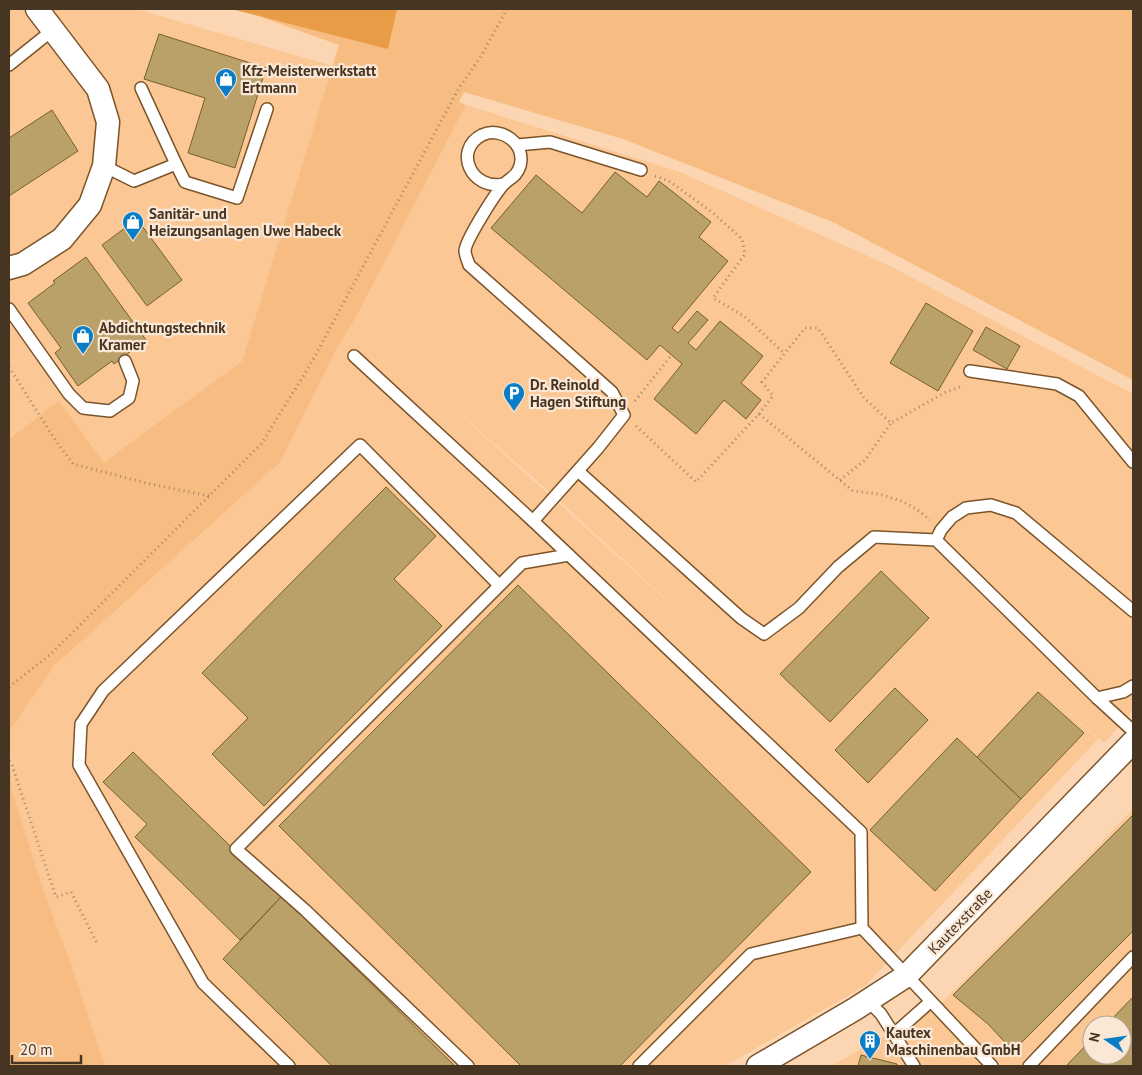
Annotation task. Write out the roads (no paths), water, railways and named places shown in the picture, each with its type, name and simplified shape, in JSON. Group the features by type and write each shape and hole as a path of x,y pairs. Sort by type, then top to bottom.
{"street":[{"path":"9,268 23,264 62,239 90,205 104,166 108,122 98,89 54,29 36,9"},
{"name":"Kautexstraße","path":"758,1066 868,1001 906,976 1133,742"}],"lane":[{"path":"9,64 54,29"},
{"path":"141,88 186,182 237,198 267,109"},
{"path":"494,132 510,138 517,145 521,157 520,165 512,179 504,184 496,186 487,185 477,179 470,171 468,154 471,145 481,136 494,132"},
{"path":"517,145 550,142 639,170"},
{"path":"104,166 134,181 176,164"},
{"path":"504,184 475,226 465,249 469,266 612,392 624,415 578,471 532,520"},
{"path":"9,309 69,394 83,408 110,410 129,398 134,380 126,361"},
{"path":"354,356 532,520 861,832 862,928 992,1066"},
{"path":"970,371 1057,384 1079,396 1133,462"},
{"path":"289,1066 203,983 79,765 81,724 103,692 360,445 499,585"},
{"path":"578,471 741,618 764,634 800,608 838,567 874,537 939,535 1098,698 1133,731"},
{"path":"939,535 952,516 966,508 990,505 1016,512 1133,611"},
{"path":"468,1066 305,910 236,849 522,563 569,555"},
{"path":"1098,698 1123,692 1133,686"},
{"path":"639,1066 751,954 862,928"},
{"path":"1029,1066 1133,957"},
{"path":"868,1001 881,1014 914,1066"},
{"path":"894,1034 930,1002"}],"place":[{"name":"Kfz-Meisterwerkstatt Ertmann","path":"226,98"},
{"name":"Sanitär- und Heizungsanlagen Uwe Habeck","path":"133,241"},
{"name":"Abdichtungstechnik Kramer","path":"83,355"},
{"name":"Dr. Reinold Hagen Stiftung","path":"514,412"},
{"name":"Kautex Maschinenbau GmbH","path":"870,1060"}]}
